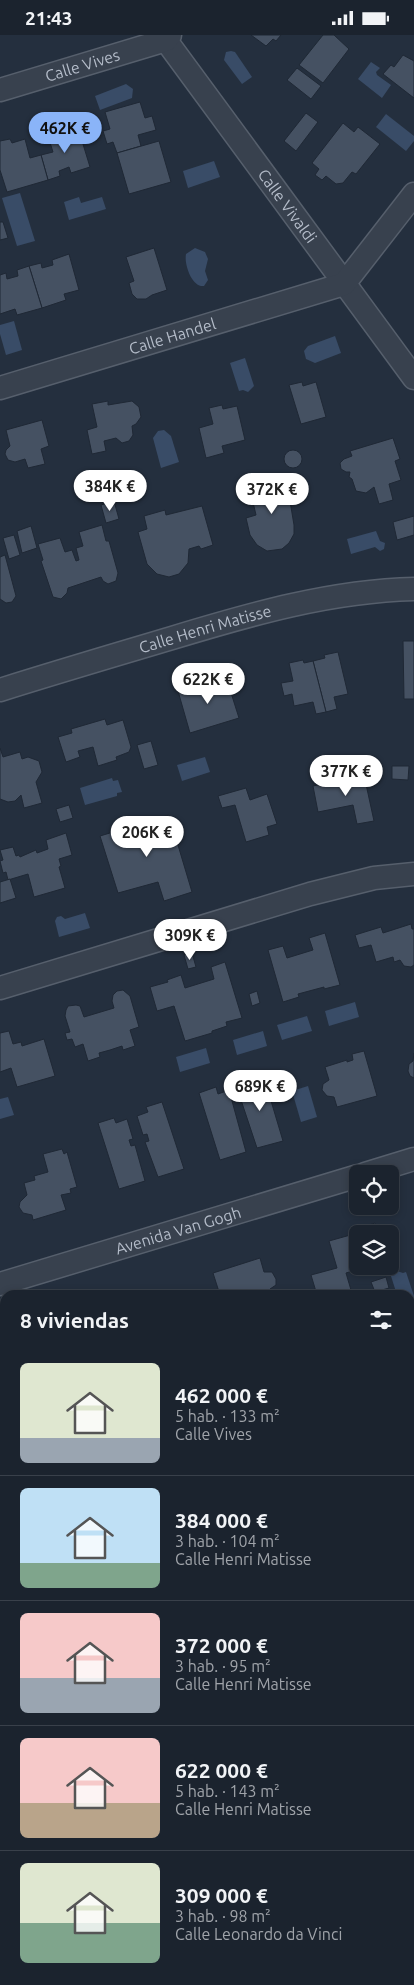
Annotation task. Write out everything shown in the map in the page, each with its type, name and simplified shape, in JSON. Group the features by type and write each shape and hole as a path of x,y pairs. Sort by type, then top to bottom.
{"street":[{"name":"Calle Vives","path":"0,90 166,37"},
{"name":"Calle Vivaldi","path":"166,37 414,378"},
{"path":"344,284 414,194"},
{"name":"Calle Handel","path":"0,388 344,284"},
{"name":"Calle Henri Matisse","path":"0,690 252,614 318,599 393,589 414,589"},
{"path":"0,988 310,895 374,879 414,874"},
{"path":"394,1165 414,1159"},
{"name":"Avenida Van Gogh","path":"0,1284 349,1179"}],"water":[{"path":"226,52 235,52 252,77 242,84 224,60"},
{"path":"371,62 380,68 376,72 377,75 391,85 382,98 358,79"},
{"path":"126,84 133,89 132,98 100,110 95,96"},
{"path":"386,114 414,136 414,141 406,151 376,127"},
{"path":"214,161 220,177 188,188 183,171"},
{"path":"20,193 35,241 17,246 2,198"},
{"path":"79,197 81,203 102,197 106,209 69,220 64,202"},
{"path":"195,248 205,252 208,259 205,271 208,280 204,286 194,282 187,268 186,254"},
{"path":"14,321 22,350 6,355 0,334 0,325"},
{"path":"335,336 341,353 315,363 306,359 304,351 308,346"},
{"path":"245,358 254,386 248,392 239,391 230,363"},
{"path":"164,430 171,436 179,462 161,468 153,438 158,431"},
{"path":"376,531 380,541 385,543 384,549 380,551 375,547 351,554 347,539"},
{"path":"205,757 210,772 182,781 177,765"},
{"path":"112,778 113,781 118,780 122,792 117,793 117,796 85,805 80,788"},
{"path":"85,913 90,928 59,937 55,921 57,917 61,916 65,919"},
{"path":"355,1002 359,1017 329,1026 325,1011"},
{"path":"307,1016 312,1031 282,1040 277,1025"},
{"path":"263,1031 267,1046 237,1055 233,1040"},
{"path":"206,1048 210,1063 180,1072 176,1057"},
{"path":"308,1086 317,1117 301,1122 292,1091"},
{"path":"8,1097 14,1115 0,1119 0,1099"},
{"path":"399,1272 406,1272 412,1290 395,1290 391,1276 399,1275"}],"building":[{"path":"251,35 281,35 276,41 273,39 266,46"},
{"path":"323,35 334,35 349,49 323,83 299,65"},
{"path":"403,55 414,61 414,98 383,74 391,65 394,67"},
{"path":"297,68 321,86 311,99 287,80"},
{"path":"140,102 145,118 152,116 156,130 138,135 141,146 117,153 113,142 107,144 103,131 110,129 105,112"},
{"path":"306,113 318,122 296,151 284,141"},
{"path":"343,123 354,132 358,127 380,144 356,174 352,172 343,183 336,184 326,176 322,180 315,175 319,169 312,163"},
{"path":"61,129 63,135 79,131 90,167 71,173 69,167 59,171 60,176 48,180 41,155 53,152 47,133"},
{"path":"10,139 12,143 25,139 30,158 41,155 48,180 7,192 0,170 0,141"},
{"path":"159,141 171,182 129,194 117,153"},
{"path":"0,222 3,222 8,238 0,240"},
{"path":"154,248 167,290 146,299 137,299 132,294 129,283 134,281 126,257"},
{"path":"69,254 79,290 64,294 66,300 42,308 29,266 41,263 42,268 53,265 52,260"},
{"path":"29,266 42,308 17,315 15,309 0,314 0,275 6,273 7,279 18,276 17,270"},
{"path":"302,382 303,386 316,382 326,417 301,424 289,385"},
{"path":"108,401 108,405 132,401 139,407 141,417 132,426 133,435 129,441 122,443 116,438 104,441 106,451 92,454 87,430 97,427 92,404"},
{"path":"222,405 223,409 237,406 245,440 222,446 224,453 206,458 199,428 213,424 209,408"},
{"path":"42,420 49,446 41,449 45,464 28,468 25,459 15,462 8,460 5,454 10,446 6,430"},
{"path":"393,438 400,459 395,461 401,480 389,484 393,500 379,504 374,487 366,493 356,491 352,479 349,477 350,472 341,469 340,463 352,456 350,451"},
{"path":"293,450 299,453 302,459 299,465 293,468 287,465 284,459 287,453"},
{"path":"96,472 101,486 89,490 84,475"},
{"path":"287,477 291,494 289,495 294,534 289,543 282,549 267,551 257,545 250,535 246,518 256,515 250,489 259,487 258,483"},
{"path":"142,481 146,492 135,495 131,484"},
{"path":"114,501 119,519 106,523 101,505"},
{"path":"202,506 213,545 201,549 199,546 189,549 188,563 179,574 169,577 157,574 147,564 138,532 147,529 144,516 165,510 166,515"},
{"path":"414,516 414,535 397,540 393,522"},
{"path":"102,525 106,541 109,541 118,573 116,581 108,584 101,577 68,588 67,593 61,599 53,597 41,561 43,560 38,544 60,538 65,552 72,550 76,561 79,560 76,548 83,546 79,532"},
{"path":"31,526 37,548 22,553 17,531"},
{"path":"14,535 20,555 9,559 3,538"},
{"path":"5,555 16,596 12,602 6,603 0,599 0,557"},
{"path":"403,641 414,641 414,699 404,699"},
{"path":"338,652 348,694 334,697 337,709 326,712 313,661 325,658 324,655"},
{"path":"303,660 304,663 313,661 326,712 316,714 313,702 294,706 292,694 284,696 281,683 293,681 289,663"},
{"path":"226,677 239,718 190,733 178,691 192,686 193,689 214,683 213,680"},
{"path":"105,719 107,725 123,720 131,747 129,752 116,757 117,760 98,766 93,747 78,751 80,757 66,762 58,737 72,733 71,729"},
{"path":"151,741 158,765 144,769 137,745"},
{"path":"0,748 3,757 20,752 22,759 28,757 39,761 42,772 36,782 42,803 24,808 21,795 15,801 8,802 0,799"},
{"path":"392,766 409,766 408,780 392,779"},
{"path":"364,775 374,821 357,824 353,805 318,812 313,786"},
{"path":"246,788 250,800 267,794 277,824 267,827 269,835 246,842 235,805 222,808 218,796"},
{"path":"69,805 73,818 60,822 56,809"},
{"path":"169,815 192,892 164,901 158,882 118,893 100,836"},
{"path":"66,833 72,855 59,859 61,866 59,867 65,888 34,897 28,874 8,880 6,872 3,873 0,861 3,860 0,850 13,847 16,856 19,855 20,857 36,850 37,853 48,849 46,840"},
{"path":"10,879 16,898 0,903 0,882"},
{"path":"411,924 412,929 414,929 414,965 411,967 404,966 400,960 394,962 393,957 376,962 371,945 359,948 355,935 381,927 383,933"},
{"path":"325,933 340,985 298,994 299,997 283,1002 268,950 283,946 287,958 313,950 309,938"},
{"path":"192,953 196,967 188,969 184,955"},
{"path":"225,962 242,1018 226,1022 227,1026 212,1031 212,1033 185,1041 174,1006 157,1011 150,987 168,982 167,980 181,975 185,988 214,979 211,967"},
{"path":"123,990 130,996 139,1027 130,1030 135,1046 123,1050 122,1046 99,1053 100,1057 88,1061 83,1044 75,1047 72,1039 67,1040 65,1033 70,1032 65,1016 66,1010 68,1006 80,1006 84,1017 114,1008 113,995 117,991"},
{"path":"257,991 260,1003 252,1006 249,994"},
{"path":"9,1031 13,1044 21,1042 22,1046 44,1039 55,1076 17,1087 11,1068 0,1072 0,1033"},
{"path":"364,1051 377,1096 337,1107 334,1097 327,1096 322,1090 323,1084 329,1080 325,1067 353,1060 352,1054"},
{"path":"414,1053 414,1078 410,1076 408,1071 409,1064 413,1061"},
{"path":"263,1074 283,1141 257,1148 237,1088 248,1084 246,1078"},
{"path":"216,1087 218,1094 229,1090 246,1152 220,1160 199,1093"},
{"path":"162,1102 184,1169 158,1177 145,1142 149,1141 147,1134 143,1135 137,1116 148,1112 146,1107"},
{"path":"114,1118 116,1123 127,1119 133,1139 129,1140 131,1146 135,1145 145,1181 119,1189 98,1123"},
{"path":"62,1149 64,1154 67,1152 77,1187 70,1189 71,1193 61,1195 66,1210 33,1220 32,1215 23,1213 19,1207 20,1202 27,1195 24,1183 35,1180 34,1176 48,1172 43,1154"},
{"path":"349,1235 349,1272 346,1273 351,1290 316,1290 311,1275 337,1268 329,1241"},
{"path":"260,1258 264,1272 272,1272 276,1279 276,1285 270,1290 218,1290 213,1273"},
{"path":"386,1277 389,1288 374,1290 371,1282"}]}
